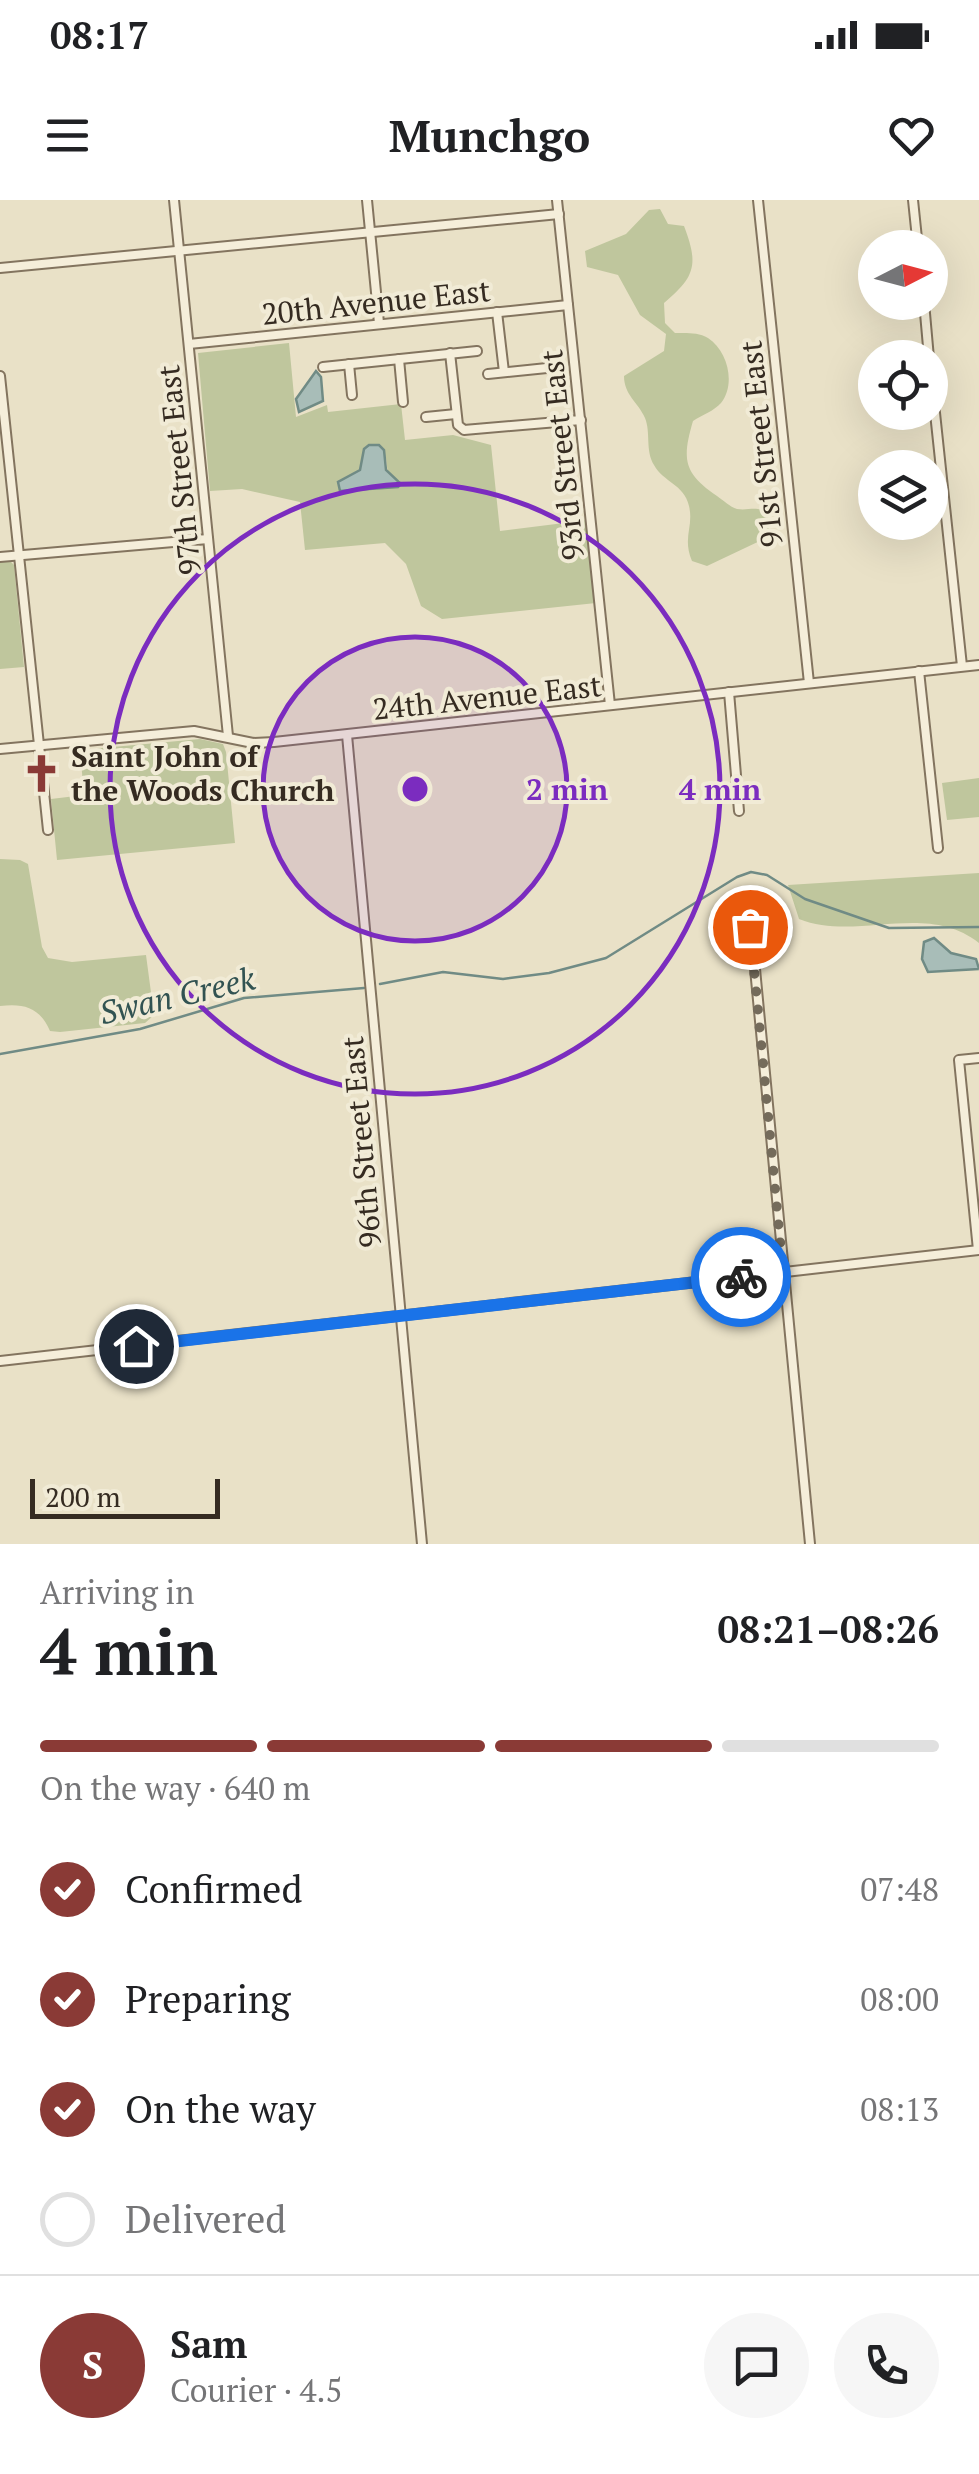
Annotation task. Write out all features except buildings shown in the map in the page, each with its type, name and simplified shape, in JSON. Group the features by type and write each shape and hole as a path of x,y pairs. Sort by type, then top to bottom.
{"street":[{"name":"97th Street East","path":"174,200 228,736"},
{"path":"367,200 379,323"},
{"name":"93rd Street East","path":"557,200 610,706"},
{"name":"91st Street East","path":"758,200 808,683"},
{"path":"913,200 916,230"},
{"path":"0,268 558,214"},
{"name":"20th Avenue East","path":"189,344 568,305"},
{"path":"498,312 504,372"},
{"path":"323,366 477,350"},
{"path":"450,354 459,427 467,431 581,420"},
{"path":"399,358 403,402"},
{"path":"349,364 352,395"},
{"path":"488,374 547,368"},
{"path":"0,376 48,830"},
{"path":"426,417 456,414"},
{"path":"937,430 962,666"},
{"path":"0,556 208,540"},
{"name":"24th Avenue East","path":"0,749 194,731 252,743 347,735 979,664"},
{"path":"919,671 938,848"},
{"path":"729,692 739,811"},
{"name":"96th Street East","path":"347,735 422,1544"},
{"path":"748,906 810,1544"},
{"path":"0,1361 978,1250 959,1060 979,1058"}],"green space":[{"path":"660,209 668,224 684,226 692,251 688,277 664,303 665,323 675,333 708,338 721,351 728,368 728,387 721,403 693,421 687,446 688,464 697,480 732,507 768,514 769,531 764,539 707,566 692,561 686,499 654,465 645,418 625,383 624,376 664,351 666,334 640,315 618,275 587,267 585,251 626,234 649,210"},
{"path":"289,343 296,417 327,405 328,412 401,404 405,440 453,435 491,445 500,531 588,520 596,603 442,619 421,606 406,564 385,543 305,550 300,502 242,489 210,491 198,353","holes":["364,449 386,458 388,474 400,481 397,487 348,491 360,470"]},
{"path":"10,561 14,565 24,667 0,669 0,562"},
{"path":"200,739 223,744 226,752 235,843 57,860 51,799 84,795 80,750"},
{"path":"979,778 979,817 947,820 942,783"},
{"path":"0,859 28,864 42,947 48,958 72,962 146,955 154,1015 145,1023 60,1032 50,1031 31,1009 0,1006"},
{"path":"979,873 979,943 937,925 844,927 799,919 788,885"}],"water":[{"path":"316,371 321,377 323,401 299,412 296,399"},
{"path":"379,445 384,450 386,470 401,484 340,491 338,482 360,470 364,449"},
{"path":"934,938 951,953 976,959 979,969 928,972 922,959 924,942"}],"waterway":[{"name":"Swan Creek","path":"380,984 443,972 503,979 549,973 606,958 751,872 767,875 805,899 889,928 979,927"},
{"name":"Swan Creek","path":"0,1054 140,1029 244,998 364,988"}],"way so far":[{"path":"741,1277 783,1272 750,927"}],"place":[{"name":"Saint John of the Woods Church","path":"41,773"}],"route":[{"path":"136,1346 741,1277"}]}
